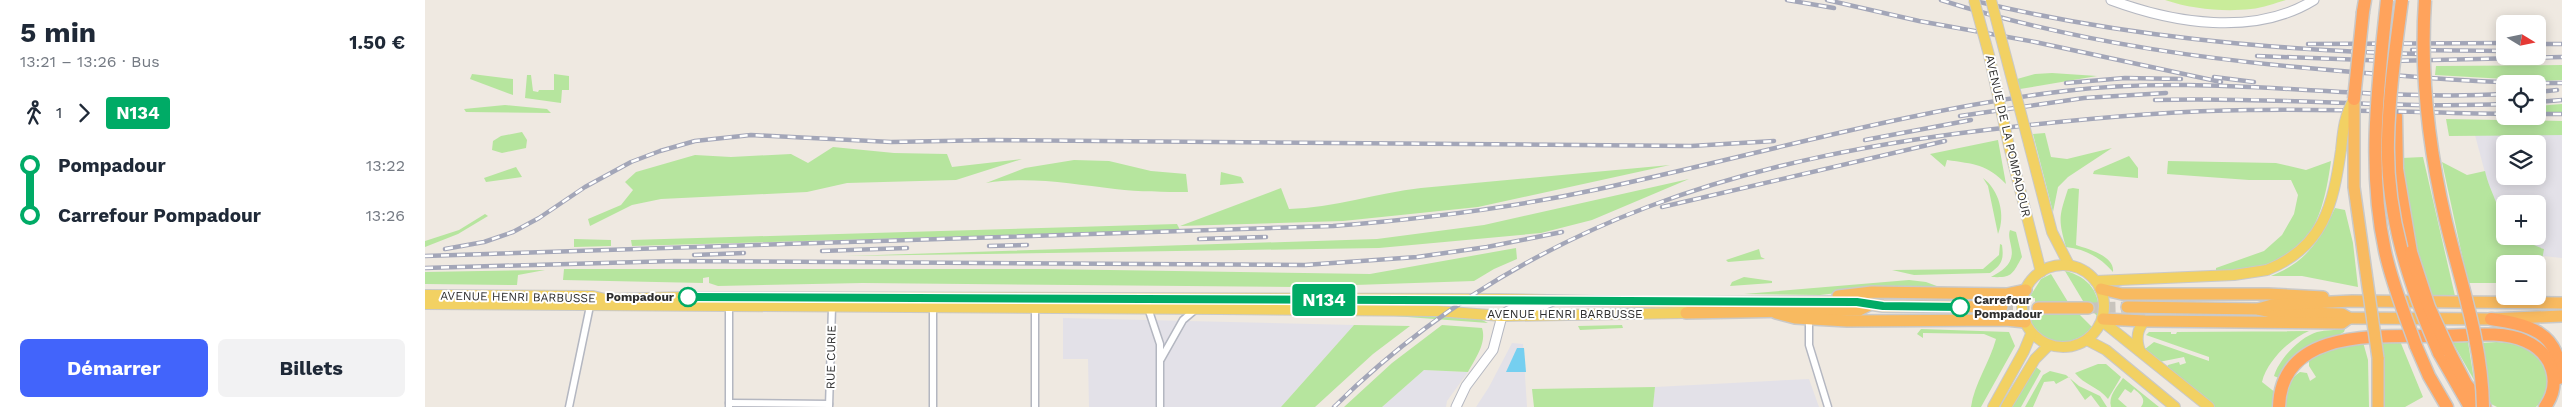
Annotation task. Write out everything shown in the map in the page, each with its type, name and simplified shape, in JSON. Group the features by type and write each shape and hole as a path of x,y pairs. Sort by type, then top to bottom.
{"highway":[{"path":"2365,0 2355,99 2354,187 2378,358 2378,407"},
{"path":"2387,0 2376,107 2375,180 2385,252 2416,346 2443,403"},
{"path":"2402,0 2391,92 2388,142 2393,215 2411,285 2470,407"},
{"path":"2425,0 2425,85 2431,145 2446,223 2476,332 2481,363 2484,407"},
{"path":"2391,92 2396,116 2397,169 2411,252 2444,353 2484,407"},
{"path":"2099,285 2121,294 2268,294 2337,297 2351,301"},
{"path":"1821,302 1830,297 1872,292 2007,294 2026,290"},
{"path":"2258,308 2272,304 2351,301 2562,303"},
{"path":"1688,308 1821,302 1857,302 1869,306 2001,307"},
{"path":"1688,308 1776,313 1859,310 1869,306"},
{"path":"2127,307 2258,308 2272,312 2342,314 2349,318 2491,319 2562,316"},
{"path":"2038,308 2089,308"},
{"path":"1776,313 1795,318 1809,319 2025,322"},
{"path":"2103,320 2342,322 2349,318"},
{"path":"2491,319 2523,324 2537,330 2553,343 2559,354"},
{"path":"2545,407 2556,391 2560,371 2559,354 2562,335"},
{"path":"2279,402 2289,373 2303,357 2329,342 2346,339 2506,336 2523,340 2537,347 2549,358 2555,372 2556,391"}],"main road":[{"name":"AVENUE DE LA POMPADOUR","path":"1974,0 1989,54 2009,146 2041,272"},
{"name":"AVENUE DE LA POMPADOUR","path":"1991,0 2052,232 2069,265"},
{"path":"2099,285 2234,275 2267,270 2298,254 2311,241 2322,225 2334,189 2345,113 2355,99"},
{"path":"2061,264 2069,265 2084,270 2099,285 2104,305 2103,320 2097,331 2087,340 2070,347 2048,346 2031,334 2025,322 2023,312 2026,290 2033,278 2041,272 2061,264"},
{"name":"AVENUE HENRI BARBUSSE","path":"425,295 593,296 605,298 1553,301 1688,308"},
{"path":"590,306 605,298"},
{"name":"AVENUE HENRI BARBUSSE","path":"425,304 1148,308 1437,312 1502,316 1688,308"},
{"path":"2103,320 2209,407"},
{"path":"2140,351 2137,341 2141,325 2145,321"},
{"path":"1993,407 2024,351 2031,334"},
{"path":"2087,340 2106,350 2175,407"},
{"path":"2006,407 2035,359 2048,346"}],"street":[{"path":"2111,0 2168,17 2244,22 2282,15 2314,0"},
{"path":"717,297 729,307 729,405 829,405"},
{"path":"1455,407 1466,386 1493,350 1502,316 1511,309 1534,308 1553,301"},
{"path":"569,407 590,306"},
{"name":"RUE CURIE","path":"829,405 832,307"},
{"path":"933,307 933,407"},
{"path":"1035,307 1035,407"},
{"path":"1148,308 1159,344 1161,360 1160,407"},
{"path":"1161,360 1183,320 1197,309"},
{"path":"1809,319 1809,345 1828,407"},
{"path":"2154,390 2167,407"}],"shaded area":[{"path":"2562,134 2562,258 2546,256 2543,255 2543,249 2531,245 2546,245 2546,195 2496,195 2496,202 2489,188 2475,135"},
{"path":"1063,318 1354,325 1281,407 1089,407 1088,359 1063,359"},
{"path":"1512,343 1523,344 1527,407 1476,407 1489,387"},
{"path":"1424,370 1468,372 1447,401 1446,407 1382,407"},
{"path":"1809,379 1819,407 1653,407 1655,387"}],"green space":[{"path":"2165,0 2286,0 2264,7 2230,10 2197,8"},
{"path":"2562,65 2562,80 2546,81 2546,75 2496,75 2496,78 2435,75 2436,66"},
{"path":"2052,73 2097,76 2020,89 2017,79 2035,74"},
{"path":"472,74 513,79 513,95 470,79"},
{"path":"554,74 569,76 569,90 562,90 561,103 525,98 527,75 531,75 533,91 538,92 539,90 554,90"},
{"path":"2562,104 2562,112 2546,112 2546,105"},
{"path":"505,105 547,109 551,113 466,112 464,109"},
{"path":"2446,119 2496,120 2496,125 2546,125 2546,121 2562,121 2562,135 2449,136"},
{"path":"522,132 527,140 526,148 502,153 492,150 493,141 501,136"},
{"path":"2045,133 2051,157 2067,159 2112,148 2068,177 2058,187 2053,212 2033,134"},
{"path":"1998,140 2006,184 1993,172 1980,166 1947,160 1945,167 1930,154"},
{"path":"833,147 894,153 947,154 952,167 1022,159 956,180 847,183 807,192 661,199 632,205 590,226 588,219 621,205 633,190 625,182 636,172 695,155 731,157 791,154 808,163"},
{"path":"2129,156 2138,168 2138,178 2093,174 2094,171"},
{"path":"2423,157 2455,296 2430,298 2416,246 2408,211 2402,158"},
{"path":"1074,160 1109,161 1151,171 1186,174 1188,192 1134,191 1067,183 1019,180 986,183 1025,168"},
{"path":"2168,161 2276,163 2306,170 2331,161 2321,209 2307,238 2296,250 2283,259 2266,266 2216,272 2216,268 2264,251 2282,235 2294,214 2298,195 2291,180 2249,180 2167,174"},
{"path":"2442,162 2467,175 2485,171 2496,202 2496,245 2534,245 2544,249 2543,255 2496,255 2496,283 2468,283"},
{"path":"1670,165 1478,207 1343,221 1180,226 1281,188 1289,209 1322,206 1421,188"},
{"path":"516,167 522,177 486,182 484,178"},
{"path":"1221,172 1241,177 1244,183 1220,185"},
{"path":"1983,178 1993,189 1999,203 2001,219 1998,234 1988,186"},
{"path":"1689,179 1592,220 1541,233 1379,248 846,256 1377,239 1484,225"},
{"path":"2068,189 2079,189 2076,245 2105,257 2110,262 2113,272 2092,255 2066,247 2061,224 2061,212"},
{"path":"2335,208 2345,210 2353,243 2358,287 2302,276 2271,276 2294,264 2310,250"},
{"path":"485,214 488,216 458,234 425,247 425,241 459,230"},
{"path":"1177,224 1180,230 632,246 631,240"},
{"path":"2010,230 2016,232 2022,257 2011,274 2003,277 1991,277 2004,269 2010,261 2012,252 2009,236"},
{"path":"574,239 611,240 611,246 574,247"},
{"path":"2000,244 2003,250 2001,261 1990,273 1914,275 1892,270 1983,269 1999,255"},
{"path":"1516,248 1517,259 1494,269 1474,281 1295,287 863,283 718,286 709,283 709,277 703,278 703,283 563,280 564,269 1045,269 1370,274"},
{"path":"1759,249 1761,257 1765,259 1728,262 1726,260"},
{"path":"545,270 518,275 517,285 425,284 425,272"},
{"path":"2065,271 2080,277 2092,287 2098,301 2098,317 2083,301"},
{"path":"2051,274 2068,302 2040,302 2040,314 2080,315 2092,327 2076,339 2057,341 2048,339 2040,334 2029,317 2035,317 2035,298 2029,298 2041,279"},
{"path":"1744,277 1772,281 1772,283 1730,286 1732,282"},
{"path":"1909,280 1926,282 1942,288 1873,289 1820,295 1744,294"},
{"path":"1426,314 1482,320 1488,323 1394,316"},
{"path":"1354,325 1410,326 1373,354 1315,407 1281,407"},
{"path":"1442,325 1482,328 1482,345 1468,372 1424,370 1382,407 1344,407 1392,363"},
{"path":"1622,325 1623,328 1580,330 1578,326"},
{"path":"1921,329 2009,332 2015,346 1981,407 1971,407 1975,390 1996,339 1984,334 1923,333 1923,338 1917,334"},
{"path":"2345,329 2344,332 2291,362 2281,379 2274,376 2280,363 2291,349 2310,335 2327,330"},
{"path":"2309,331 2287,345 2274,359 2265,374 2262,382 2276,393 2274,407 2214,407 2167,367 2179,362 2180,365 2186,363 2184,357 2159,362 2145,349 2154,342 2209,361 2209,357 2146,335 2149,332 2171,332 2171,334 2176,334 2177,332"},
{"path":"2400,341 2423,397 2405,407 2384,407 2384,377 2379,342"},
{"path":"2363,342 2368,360 2369,407 2285,407 2289,387 2296,375 2300,372 2307,373 2310,381 2316,377 2309,366 2309,361 2314,356 2334,347"},
{"path":"2468,342 2474,380 2453,343"},
{"path":"2481,343 2517,344 2527,348 2543,362 2547,370 2547,389 2536,407 2497,407 2487,402"},
{"path":"2098,364 2106,364 2121,377 2108,399 2075,373"},
{"path":"2036,367 2041,371 2021,407 2012,407"},
{"path":"2050,371 2069,377 2056,384 2054,381 2044,382 2033,407 2025,407 2043,375"},
{"path":"2070,378 2079,386 2100,396 2107,407 2100,407 2091,395 2085,400"},
{"path":"2123,378 2159,407 2141,407 2143,399 2140,395 2134,389 2131,393 2125,389 2118,399 2127,407 2111,407 2112,395"},
{"path":"1655,387 1653,407 1534,407 1532,389"}],"water":[{"path":"1517,348 1524,348 1526,372 1506,372"}],"tunnel":[{"path":"2002,307 2038,308"},
{"path":"2088,308 2127,307"}],"railway":[{"path":"1787,0 1834,8"},
{"path":"1827,0 1919,21 2035,42 2221,82"},
{"path":"1941,0 1993,15 2098,40 2204,57 2311,69 2439,79 2513,83 2562,83"},
{"path":"1971,0 2082,23 2194,39 2307,49 2420,54"},
{"path":"2308,44 2496,43"},
{"path":"2546,44 2562,44"},
{"path":"2412,50 2496,51"},
{"path":"2257,56 2391,61 2562,57"},
{"path":"2214,77 2254,82"},
{"path":"2066,83 2125,78 2181,79"},
{"path":"425,256 1333,226 1466,212 1566,196 1889,122 2006,99 2065,91 2120,86 2175,85 2395,94 2496,94"},
{"path":"2546,91 2557,90"},
{"path":"1960,116 2084,98 2166,93"},
{"path":"2155,100 2199,99 2417,105 2496,104"},
{"path":"2546,101 2562,100"},
{"path":"1334,407 1407,342 1484,288 1564,243 1647,207 1734,178 1824,156 1917,139 2012,127 2160,113 2345,110 2496,114"},
{"path":"2546,114 2562,114"},
{"path":"1865,140 1971,120"},
{"path":"445,249 484,242 513,232 539,218 585,187 631,162 660,151 695,141 751,135 891,142 994,140 1691,146 1774,141"},
{"path":"1662,207 1945,141"},
{"path":"425,268 674,261 1305,265 1417,257 1487,247 1562,232"},
{"path":"1199,239 1266,237"},
{"path":"989,246 1027,245"},
{"path":"822,251 907,248"},
{"path":"694,255 744,253"}],"bus line":[{"name":"N134","path":"688,297 1219,300 1498,299 1691,303 1857,302 1869,306 1960,307"}],"place":[{"name":"Pompadour","path":"688,297"},
{"name":"Carrefour Pompadour","path":"1960,307"}]}
